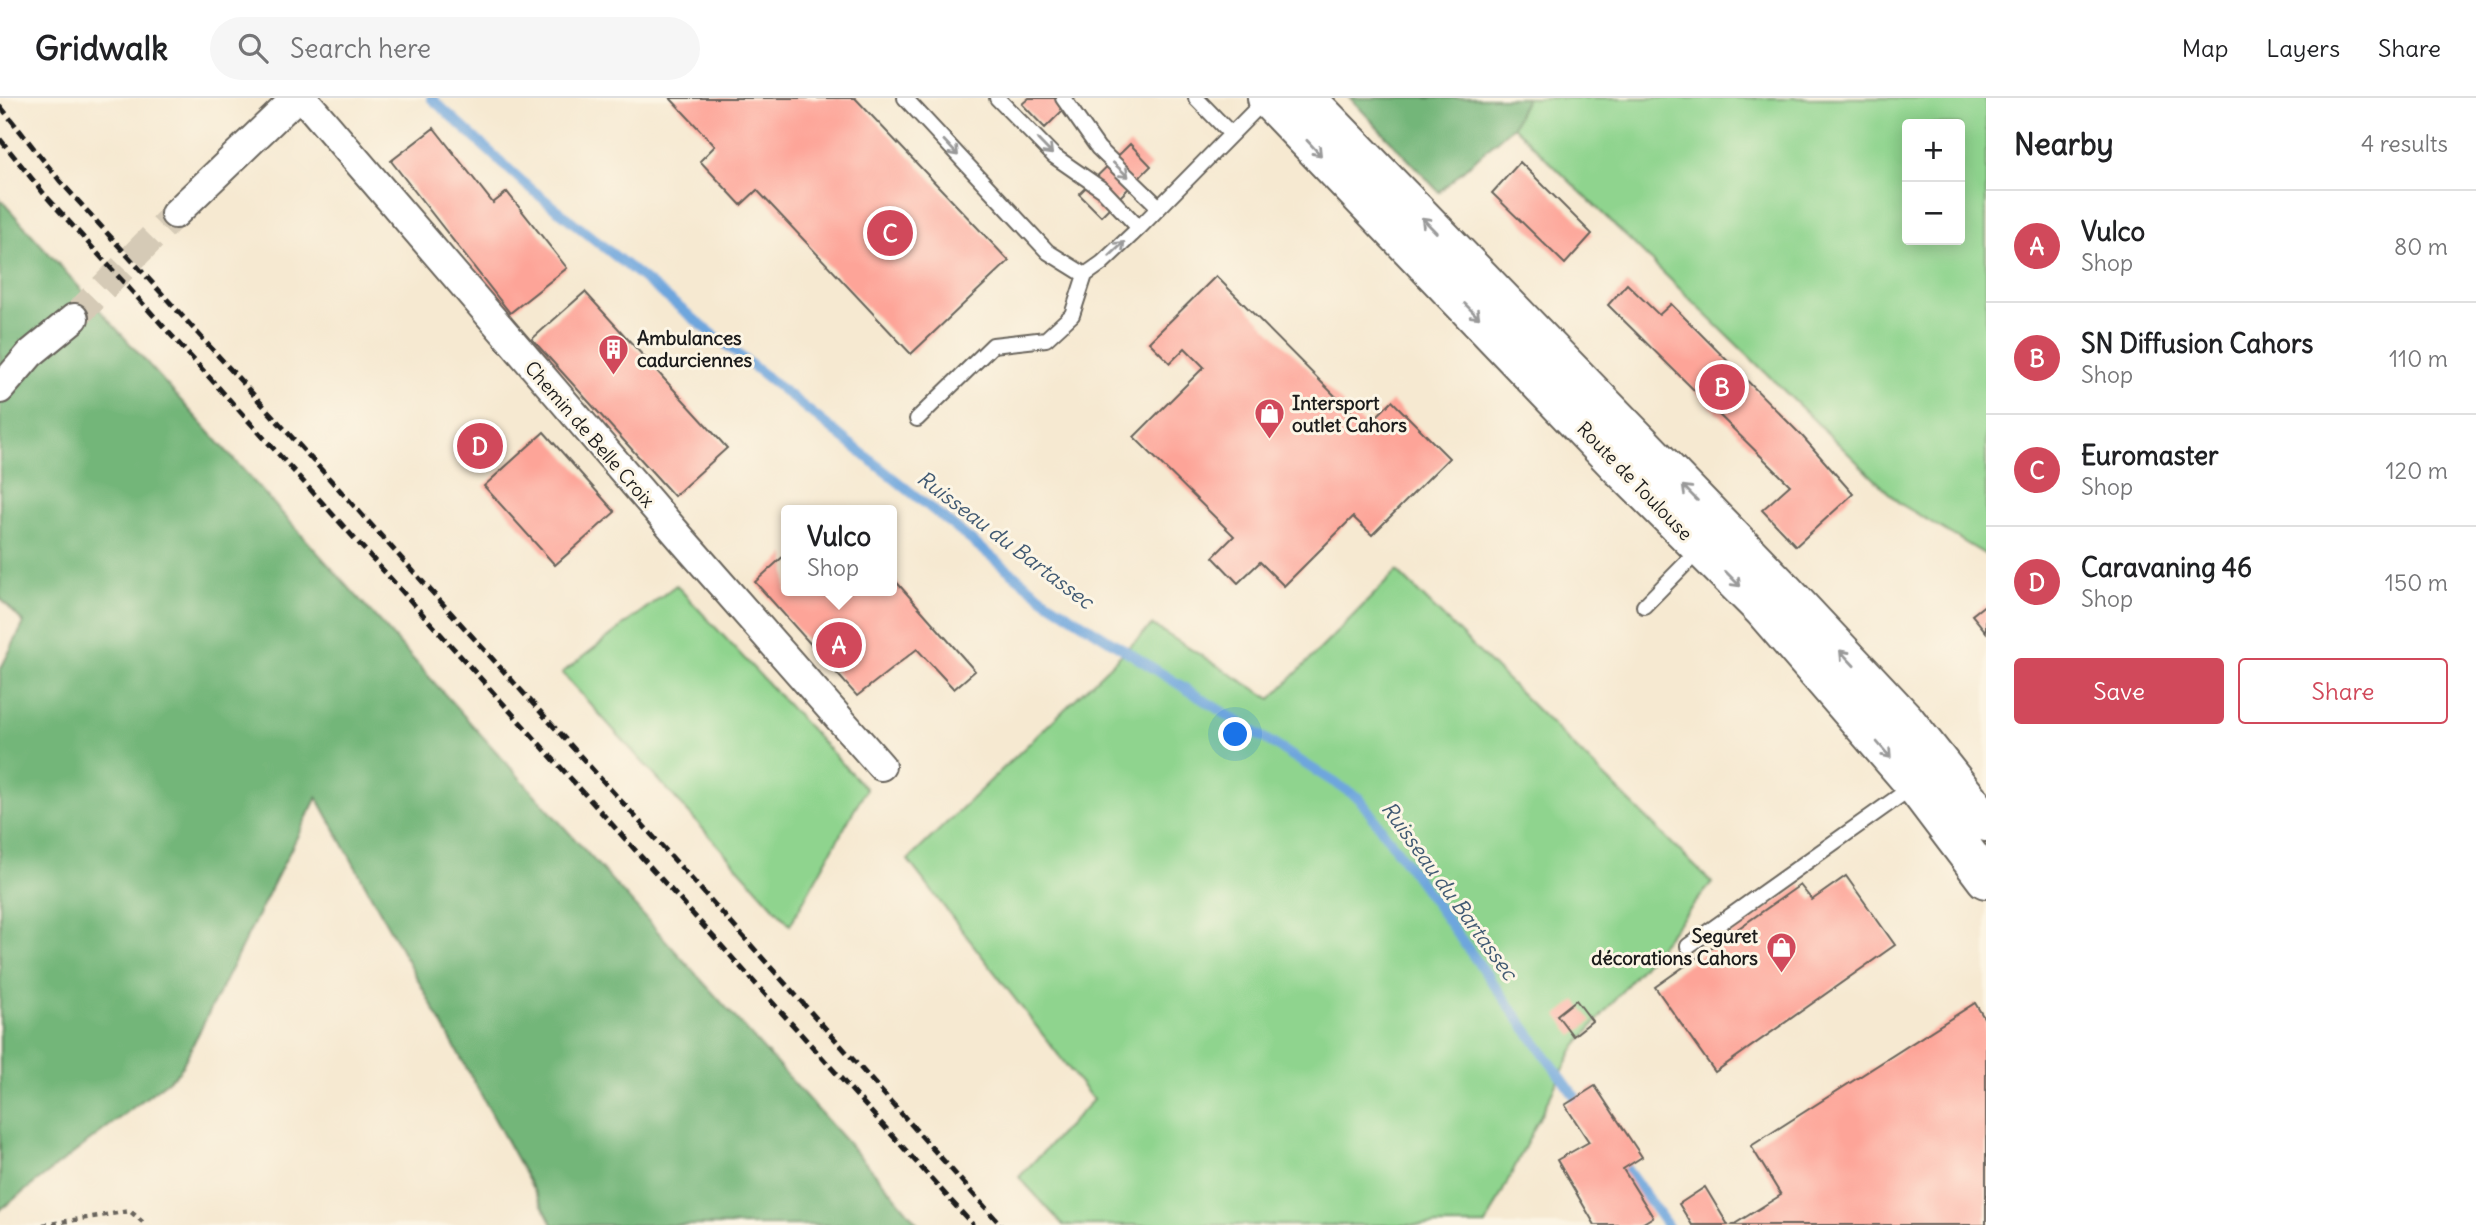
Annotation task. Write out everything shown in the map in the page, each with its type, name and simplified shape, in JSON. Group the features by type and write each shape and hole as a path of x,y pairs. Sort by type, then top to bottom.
{"main road":[{"name":"Route de Toulouse","path":"1267,98 1406,245 1905,720 1928,775 1986,879"},
{"name":"Route de Toulouse","path":"1306,98 1712,537"},
{"name":"Route de Toulouse","path":"1928,775 1986,822"}],"street":[{"path":"175,214 296,98"},
{"name":"Chemin de Belle Croix","path":"303,98 685,543 881,766"},
{"path":"0,389 30,354 74,318"}],"lane":[{"path":"905,98 1048,252 1085,275"},
{"path":"997,98 1054,156 1103,190 1139,228"},
{"path":"1063,98 1098,148 1159,207"},
{"path":"1196,98 1230,133"},
{"path":"917,419 993,345 1046,339 1072,315 1085,275 1102,263 1139,228 1267,98"},
{"path":"1644,606 1712,537"},
{"path":"1688,946 1928,775"}],"path":[{"path":"43,1225 130,1211 146,1225"}],"green space":[{"path":"1350,98 1526,98 1513,126 1439,192"},
{"path":"1526,98 1986,98 1986,555 1899,503 1513,126"},
{"path":"0,199 919,1225 553,1225 317,797 179,1072 0,1210 0,670 24,623 0,598"},
{"path":"1397,571 1712,883 1573,1050 1486,1225 1063,1225 1019,1177 1093,1100 908,860 1152,625 1271,699"},
{"path":"676,585 866,789 790,925 562,673"}],"building":[{"path":"670,98 855,98 1009,261 911,354 757,190 741,205 700,161 715,146"},
{"path":"1029,98 1075,98 1045,128 1022,104"},
{"path":"434,128 493,203 507,192 567,268 510,313 391,161"},
{"path":"1130,144 1151,166 1101,216 1079,194"},
{"path":"1520,162 1592,234 1565,264 1492,193"},
{"path":"1216,276 1366,427 1392,401 1449,458 1372,535 1353,517 1284,586 1260,562 1238,583 1213,557 1234,536 1134,437 1204,367 1185,348 1170,363 1149,342"},
{"path":"1627,284 1659,315 1671,304 1803,437 1853,494 1796,546 1762,510 1790,485 1608,305"},
{"name":"Ambulances cadurciennes","path":"585,292 727,448 674,496 532,339"},
{"path":"544,432 615,512 555,565 484,486"},
{"path":"781,559 781,596 897,596 897,583 975,671 954,689 917,649 857,696 755,582"},
{"path":"1986,604 1986,632 1972,615"},
{"name":"Seguret décorations Cahors","path":"1846,876 1895,945 1715,1072 1655,987 1800,885 1812,900"},
{"path":"1576,1000 1592,1021 1573,1036 1557,1015"},
{"path":"1975,1003 1986,1021 1986,1225 1733,1225 1781,1195 1751,1146"},
{"path":"1595,1086 1642,1157 1623,1169 1653,1217 1640,1225 1595,1225 1557,1160 1589,1142 1565,1105"},
{"path":"1705,1187 1728,1225 1692,1225 1679,1204"}],"waterway":[{"name":"Ruisseau du Bartassec","path":"431,98 525,184 1047,601 1359,798 1576,1098"},
{"name":"Ruisseau du Bartassec","path":"1625,1167 1667,1225"}],"tunnel":[{"path":"74,318 175,214"}],"railway":[{"path":"0,106 60,181 1001,1225"},
{"path":"0,139 45,195 973,1225"}],"place":[{"name":"Euromaster","path":"890,233"},
{"name":"Ambulances cadurciennes","path":"614,376"},
{"name":"SN Diffusion Cahors","path":"1722,387"},
{"name":"Intersport outlet Cahors","path":"1269,441"},
{"name":"Caravaning 46","path":"480,446"},
{"name":"Vulco","path":"839,645"},
{"name":"Seguret décorations Cahors","path":"1781,974"}]}
